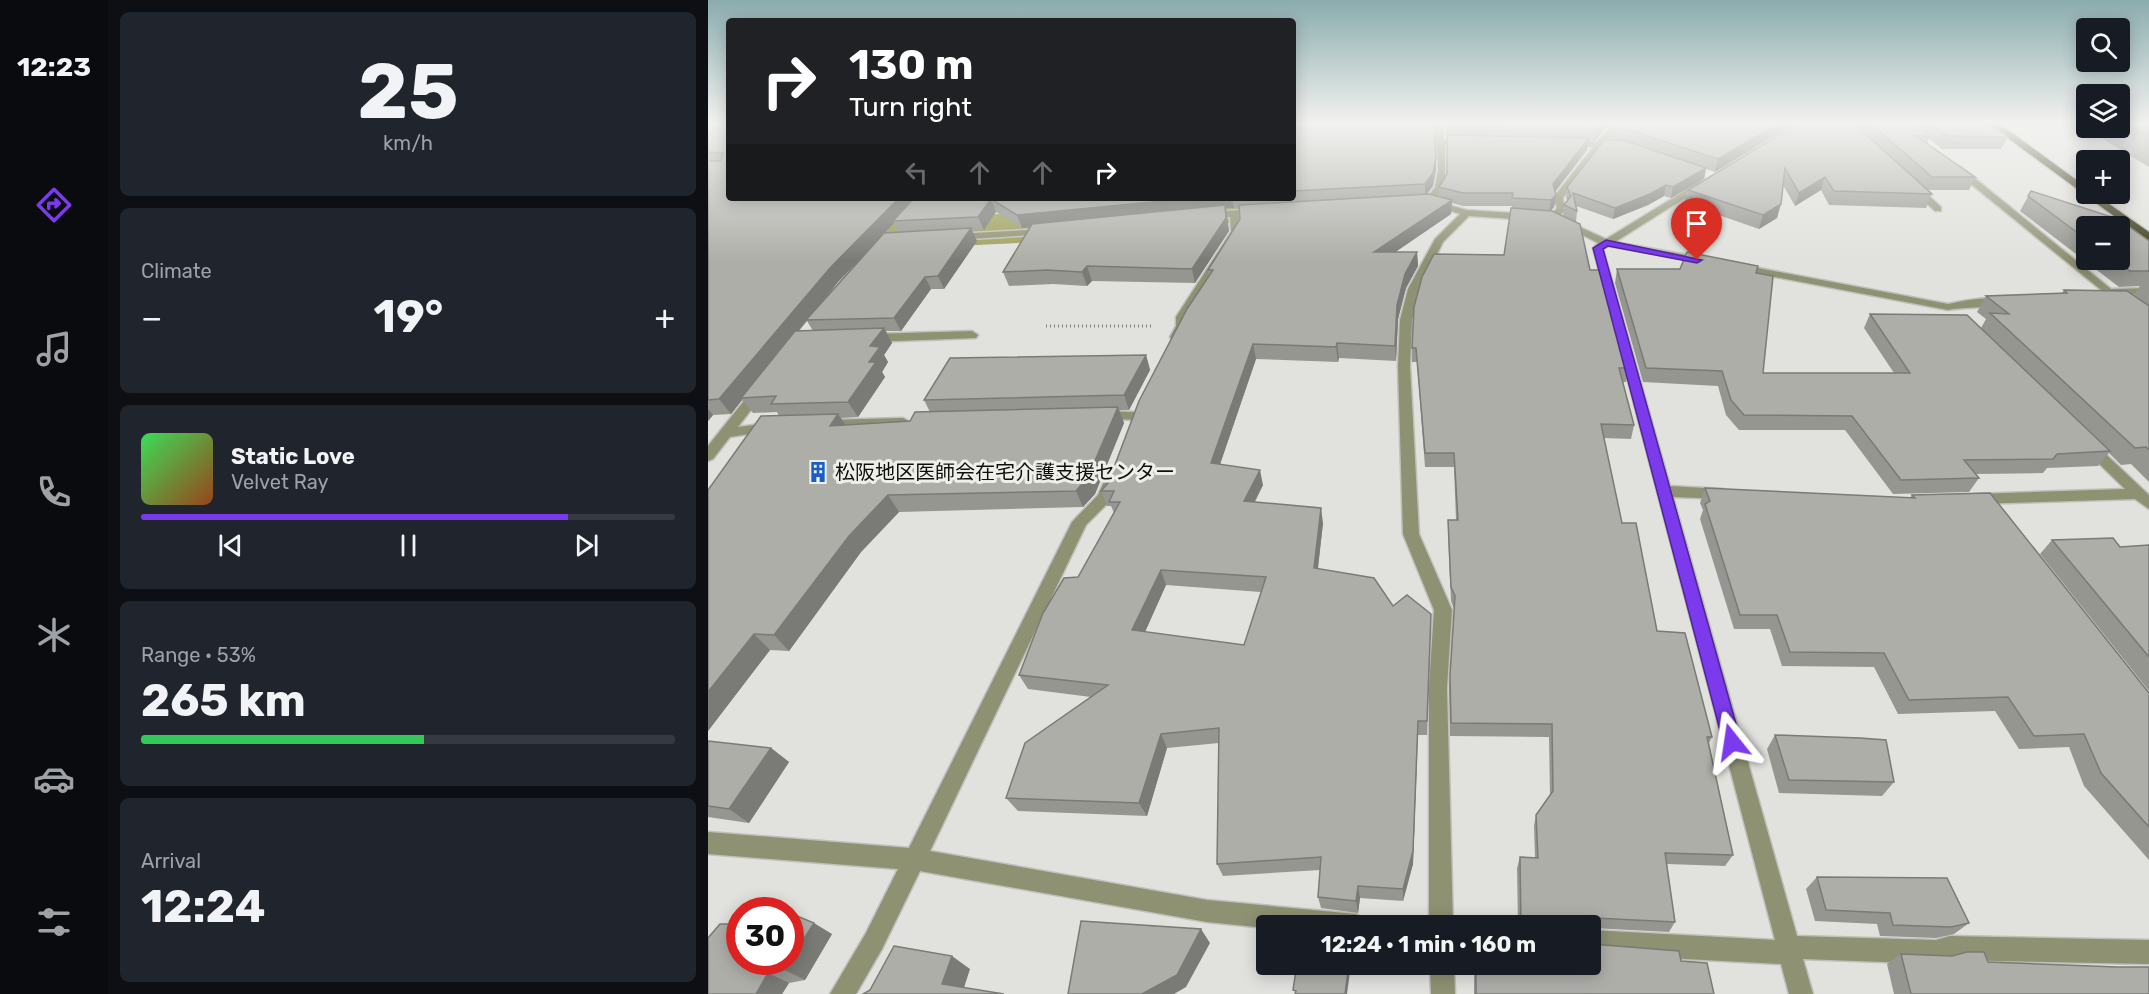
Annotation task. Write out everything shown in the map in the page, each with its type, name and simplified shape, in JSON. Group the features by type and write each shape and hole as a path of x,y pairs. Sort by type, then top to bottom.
{"highway":[{"path":"2053,168 2076,185"},
{"path":"2102,204 2149,238"}],"street":[{"path":"1440,168 1440,187 1425,203 1467,213 1553,218 1606,243 1712,262"},
{"path":"1553,218 1562,208 1558,198 1583,168"},
{"path":"1958,168 2149,324"},
{"path":"1714,177 1598,248 1801,994"},
{"path":"1903,177 1938,209"},
{"path":"1192,216 1270,211"},
{"path":"1171,347 1182,326 1182,316 1236,232 1234,213"},
{"path":"1441,915 1438,688 1443,610 1412,534 1404,366 1406,320 1414,290 1425,264 1439,241 1467,213"},
{"path":"947,237 1052,231"},
{"path":"1724,265 1952,311 1966,303 2011,302"},
{"path":"2092,298 2149,291"},
{"path":"858,338 972,335"},
{"path":"708,456 771,377"},
{"path":"1128,436 1135,416 1146,398"},
{"path":"1089,416 1135,416"},
{"path":"811,425 915,422"},
{"path":"726,433 788,426"},
{"path":"2081,437 2144,499"},
{"path":"842,994 874,941 1080,522 1104,498 1116,467"},
{"path":"1663,491 1734,494"},
{"path":"1964,499 2144,499"},
{"path":"1985,499 2000,517"},
{"path":"708,843 915,859 1207,911 1256,916"},
{"path":"1601,942 1789,950 1936,952 1950,948 2149,952"},
{"path":"1442,975 1443,994"}],"path":[{"path":"1046,326 1182,326"}],"building":[{"path":"708,168 726,168 726,201 896,201 830,268 719,399 708,400"},
{"path":"1296,168 1434,168 1425,184 1296,191"},
{"path":"1447,168 1565,168 1553,184 1556,195 1551,200 1512,198 1513,193 1463,193 1439,187 1447,174"},
{"path":"1582,168 1705,168 1673,187 1666,185 1615,208 1573,193 1577,211 1564,205 1571,196 1567,187"},
{"path":"1724,168 1785,168 1781,204 1763,215 1688,190"},
{"path":"1785,168 1904,168 1932,194 1834,191 1825,177 1799,193"},
{"path":"1922,168 1963,168 1975,177 1932,177"},
{"path":"2031,191 2109,216 2076,216 2076,232 2028,196"},
{"path":"1429,194 1452,200 1374,252 1417,252 1405,274 1397,305 1395,346 1337,343 1336,347 1253,344 1211,463 1260,470 1244,501 1321,508 1314,568 1374,578 1393,606 1407,595 1431,614 1427,721 1418,721 1413,851 1403,889 1358,886 1356,901 1318,897 1321,857 1217,864 1219,728 1161,734 1139,803 1006,798 1025,743 1108,685 1019,675 1043,613 1064,578 1078,577 1120,502 1109,502 1114,491 1101,491 1108,483 1139,401 1187,309 1213,270 1208,270 1240,219 1239,205","holes":["1161,570 1266,577 1244,645 1132,630"]},
{"path":"911,201 990,201 978,217 893,221"},
{"path":"994,201 1163,201 1017,215"},
{"path":"1225,205 1226,218 1192,269 1087,266 1082,272 1047,270 1003,272 1032,224"},
{"path":"1511,208 1552,211 1580,224 1590,270 1602,270 1629,368 1619,368 1634,425 1601,424 1622,523 1636,523 1657,631 1685,633 1712,737 1707,737 1733,855 1665,853 1675,922 1601,918 1601,915 1521,915 1520,857 1538,858 1536,815 1553,791 1552,724 1451,723 1450,675 1455,596 1451,587 1448,520 1458,520 1454,453 1425,453 1416,348 1412,348 1414,307 1422,277 1434,254 1504,255"},
{"path":"971,228 938,276 925,277 894,318 806,320 884,233"},
{"path":"2130,228 2149,241 2149,271 2130,271"},
{"path":"1687,252 1758,266 1756,273 1773,276 1763,373 1910,373 1870,314 1967,315 2110,451 2057,454 2053,459 1964,460 1979,478 1901,480 1852,416 1744,415 1731,400 1722,371 1646,368 1617,269 1680,269"},
{"path":"2064,290 2127,291 2149,306 2149,450 2146,447 2135,448 1990,313 2009,314 1986,296 2067,293"},
{"path":"884,328 870,346 880,347 869,362 876,362 848,402 771,404 776,396 741,398 795,331"},
{"path":"1146,355 1124,395 924,400 950,358"},
{"path":"1118,407 1088,477 1076,491 888,495 849,536 774,635 754,634 708,692 708,490 761,416 838,414 830,426 910,421 915,412"},
{"path":"1705,488 1915,498 1912,495 1990,493 2149,693 2149,827 2101,773 2084,734 2034,736 2008,697 1909,700 1884,653 1790,652 1777,615 1740,615 1705,504 1710,501"},
{"path":"2113,538 2120,547 2149,545 2149,657 2052,540"},
{"path":"1775,735 1886,740 1894,782 1789,780"},
{"path":"708,741 771,748 729,809 708,806"},
{"path":"1817,877 1947,878 1969,923 1951,927 1893,925 1890,913 1826,910"},
{"path":"804,919 814,923 804,939"},
{"path":"1081,921 1201,929 1177,975 1142,994 1068,994"},
{"path":"720,924 726,924 726,975 767,975 756,994 708,994 708,938"},
{"path":"1601,945 1679,951 1681,961 1707,963 1714,994 1476,994 1476,975 1601,975"},
{"path":"894,946 952,956 942,984 1004,994 863,994 870,990"},
{"path":"1967,952 1984,952 1988,962 2149,967 2149,994 1911,994 1901,954 1952,956"},
{"path":"1295,975 1348,975 1345,994 1295,994 1296,991 1293,990"}],"waterway":[{"path":"708,243 1038,227 1128,216 1340,202"}],"place":[{"name":"松阪地区医師会在宅介護支援センター","path":"818,472"}],"route":[{"path":"1697,260 1606,243 1598,248 1732,742"}]}
